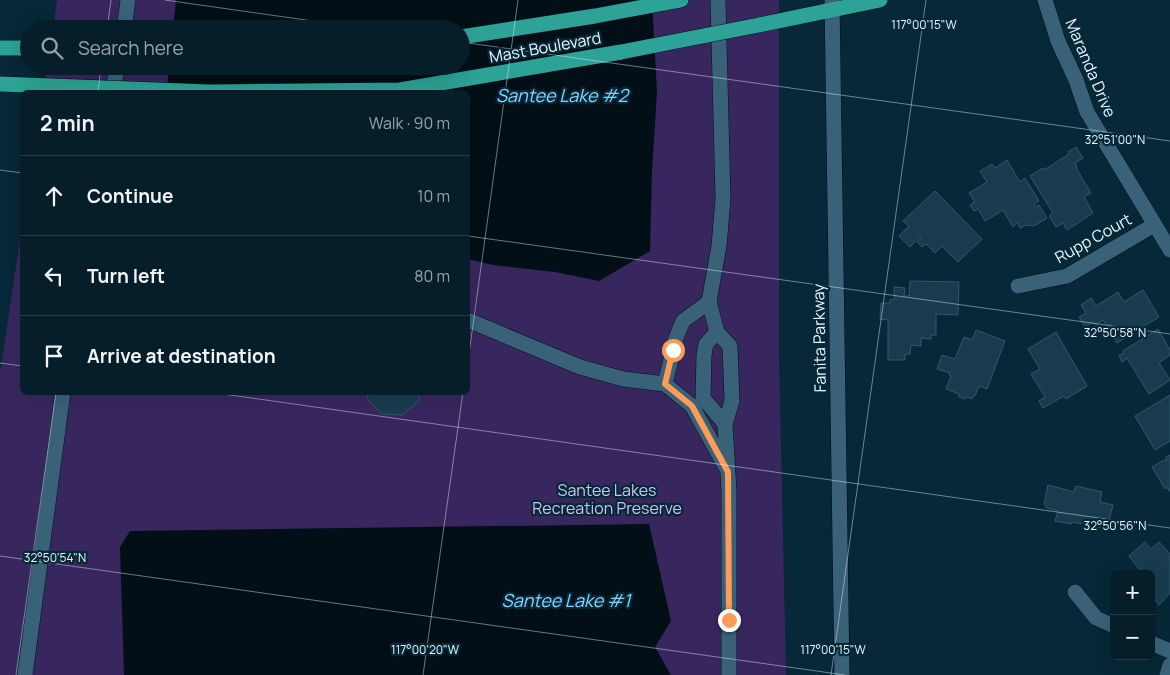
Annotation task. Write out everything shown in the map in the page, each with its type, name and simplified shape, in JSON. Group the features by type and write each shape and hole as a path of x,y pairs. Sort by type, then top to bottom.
{"main road":[{"name":"Mast Boulevard","path":"470,36 681,0"},
{"name":"Mast Boulevard","path":"400,90 567,62 759,26 832,4 880,0"},
{"path":"0,48 20,48"},
{"name":"Mast Boulevard","path":"0,84 158,90"}],"street":[{"path":"125,20 128,0"},
{"path":"718,0 723,199 720,246 710,302 717,332 730,346 732,401 725,424 728,472 729,675"},
{"name":"Maranda Drive","path":"1044,0 1058,41 1076,80 1087,112 1170,250"},
{"name":"Fanita Parkway","path":"832,4 842,675"},
{"path":"112,90 116,75"},
{"name":"Rupp Court","path":"1018,286 1067,276 1154,224"},
{"path":"665,384 676,338 683,321 710,302"},
{"path":"470,321 580,367 623,379 665,384 692,406 728,472"},
{"path":"717,332 706,344 703,398 725,424"},
{"path":"25,675 63,395"},
{"path":"1075,592 1096,618 1110,624"},
{"path":"1155,645 1170,651"},
{"path":"1167,675 1170,665"}],"green space":[{"name":"Santee Lakes Recreation Preserve","path":"57,0 779,0 779,354 786,675 0,675 0,373 20,239 20,395 470,395 470,90 43,90 46,75 470,75 470,20 54,20"}],"water":[{"name":"Santee Lake #2","path":"176,0 652,0 657,92 652,171 650,251 599,281 555,272 493,265 470,259 470,90 167,90 168,75 470,75 470,20 174,20"},
{"name":"Santee Lake #1","path":"649,524 671,621 655,647 671,675 124,675 120,547 130,531"}],"building":[{"path":"1076,147 1083,158 1075,163 1076,168 1091,193 1084,197 1093,213 1067,230 1063,223 1056,227 1049,216 1053,213 1030,176 1043,168 1044,170 1069,154 1068,152"},
{"path":"1007,160 1020,182 1025,178 1039,201 1034,204 1035,207 1039,205 1047,218 1034,226 1026,225 1020,228 1017,223 1013,227 1003,210 985,221 978,209 974,211 970,205 975,202 969,193 987,182 980,171 992,164 995,168"},
{"path":"935,191 982,239 958,262 942,246 935,253 926,244 922,247 917,242 921,238 919,237 910,247 899,236 909,226 903,221"},
{"path":"910,281 959,282 958,315 936,314 936,335 931,335 931,339 921,338 921,346 911,345 910,354 905,354 905,360 888,360 888,320 880,319 881,303 890,303 890,299 894,300 894,287 905,288 904,296 909,296"},
{"path":"1143,290 1159,317 1117,343 1103,320 1096,325 1093,322 1085,327 1079,317 1086,313 1081,305 1091,298 1096,306 1118,292 1124,302"},
{"path":"1158,329 1170,350 1170,355 1159,363 1170,380 1149,394 1127,358 1122,362 1119,356 1123,351"},
{"path":"976,330 1005,341 987,389 979,386 972,399 967,397 965,399 959,397 959,394 946,389 951,376 949,375 950,373 937,369 942,355 955,359 964,337 972,340"},
{"path":"1056,332 1087,386 1066,399 1064,396 1043,408 1039,401 1045,397 1031,374 1040,369 1028,349"},
{"path":"368,395 419,395 419,401 402,415 381,414 367,398"},
{"path":"1170,395 1170,441 1155,450 1135,416"},
{"path":"1170,455 1170,492 1167,487 1165,489 1152,467 1164,460 1166,461 1166,457"},
{"path":"1048,485 1074,492 1076,486 1102,492 1100,502 1113,505 1107,529 1082,523 1072,522 1071,524 1055,521 1058,511 1047,508 1044,504"},
{"path":"1145,542 1151,549 1159,542 1170,554 1170,593 1159,605 1155,600 1155,570 1140,570 1129,556"}],"route":[{"path":"673,350 665,384 692,406 728,472 729,620"}]}
